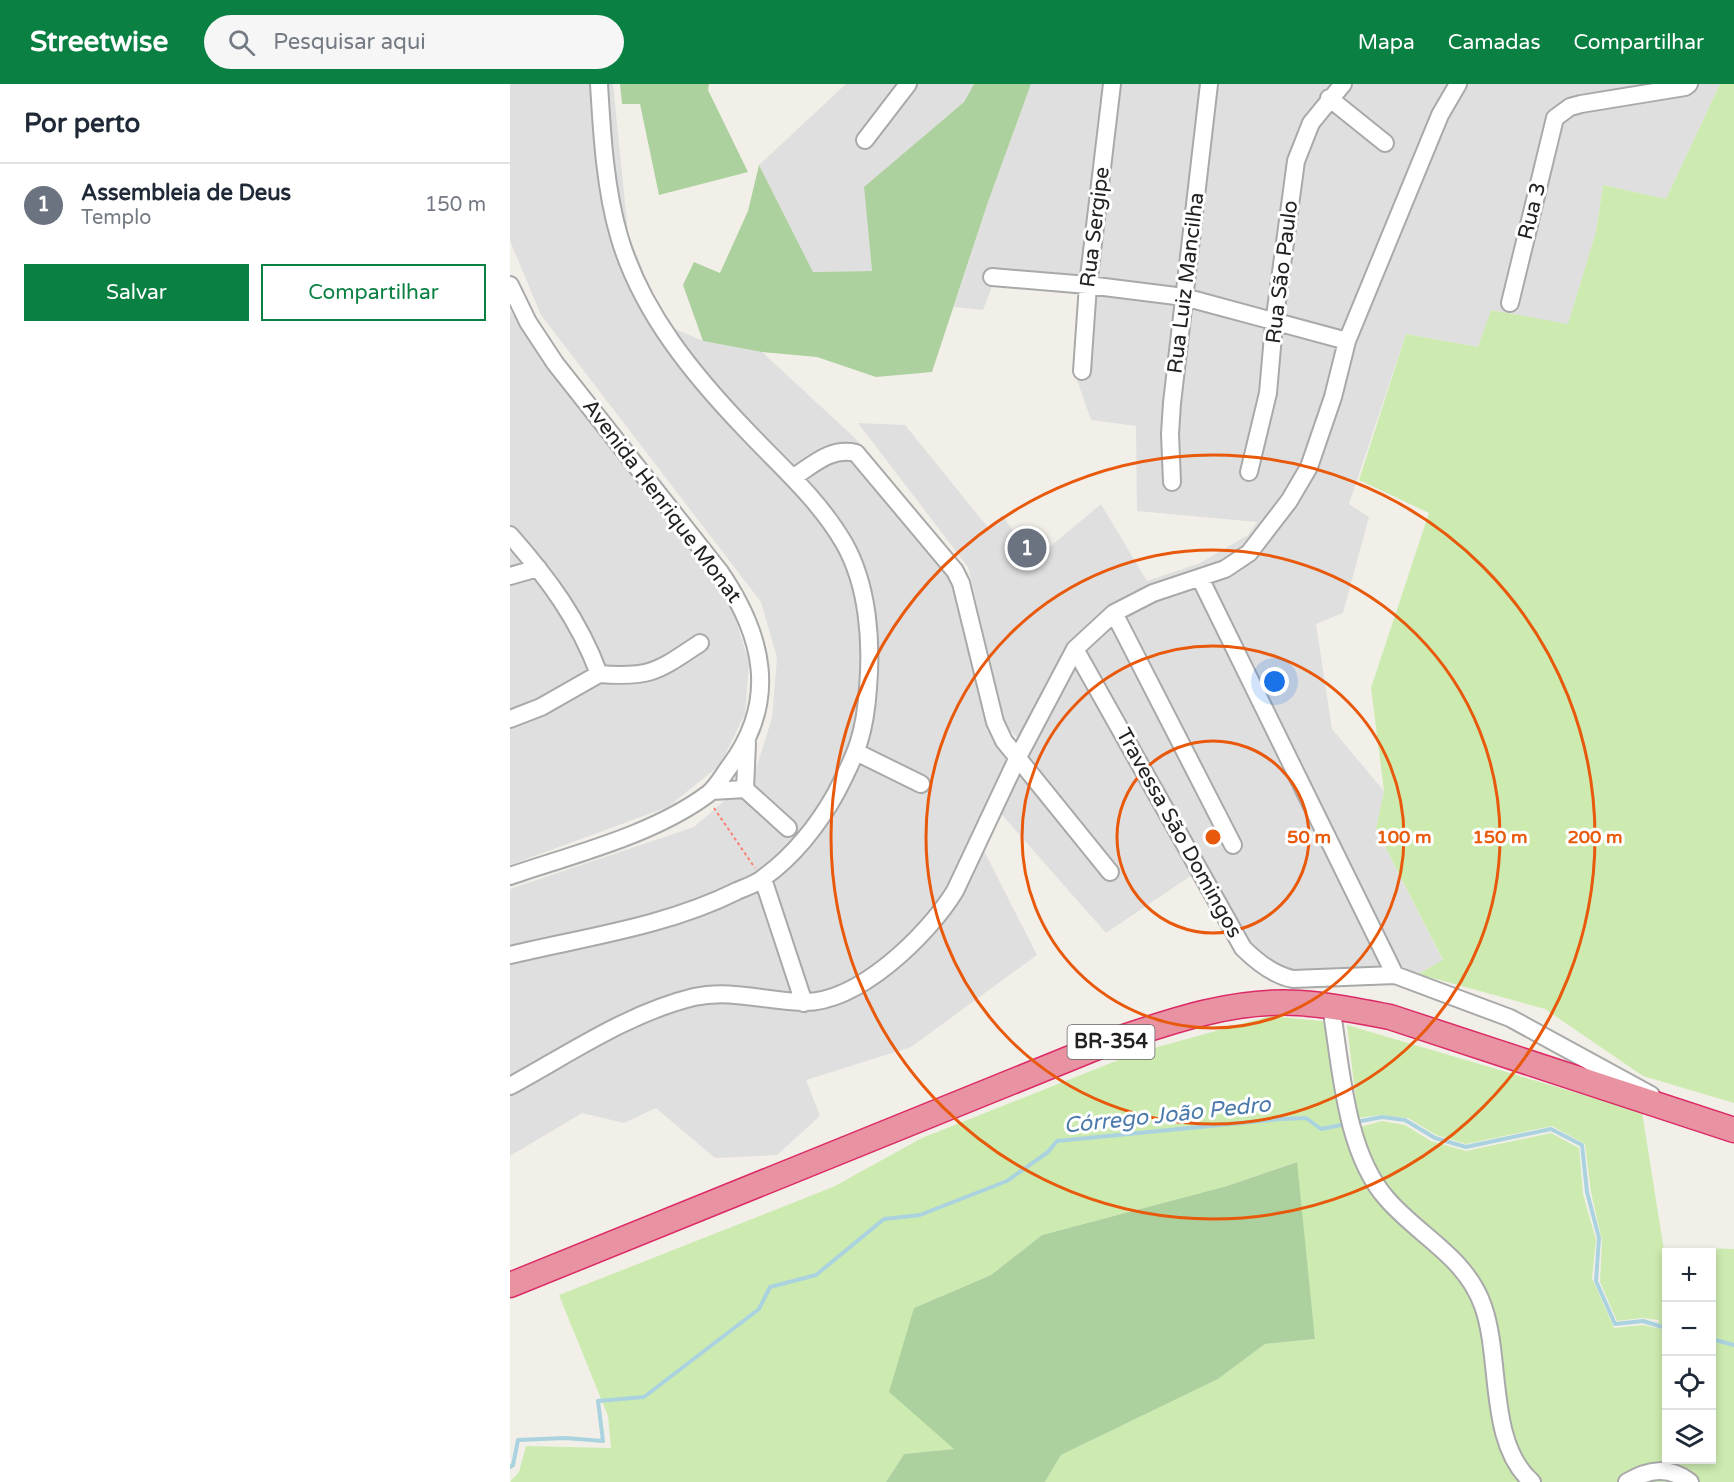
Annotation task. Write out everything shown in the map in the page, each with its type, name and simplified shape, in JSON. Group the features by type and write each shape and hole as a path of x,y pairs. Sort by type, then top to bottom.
{"highway":[{"name":"BR-354","path":"510,1285 1125,1037 1192,1016 1252,1004 1297,1003 1331,1006 1390,1017 1734,1130"}],"street":[{"path":"510,955 679,916 712,904 763,879 797,846 826,812 858,753 866,723 869,671 868,626 856,569 845,544 794,477 703,384 673,343 647,301 619,236 606,159 599,84"},
{"path":"865,140 908,84"},
{"name":"Rua Sergipe","path":"1082,370 1088,285 1112,84"},
{"name":"Rua Luiz Mancilha","path":"1173,482 1172,413 1209,84"},
{"name":"Rua São Paulo","path":"1249,472 1268,393 1274,324 1296,161 1311,123 1329,98 1343,84"},
{"path":"510,1086 602,1033 692,998 732,993 804,1003 832,997 860,985 926,931 955,891 1018,757 1075,649 1114,613 1153,593 1225,569 1249,553 1289,501 1309,467 1318,445 1347,341 1440,115 1458,84"},
{"name":"Rua 3","path":"1510,303 1555,118 1569,107 1581,104 1687,86"},
{"path":"1329,98 1385,143"},
{"path":"992,277 1088,285 1184,297 1274,324 1347,341"},
{"name":"Avenida Henrique Monat","path":"510,285 528,322 555,363 676,515 740,602 754,636 758,658 759,690 754,722 747,743 709,794 664,821 510,876"},
{"path":"794,477 831,453 843,450 856,453 955,571 961,583 995,722 1004,741 1110,872"},
{"path":"510,535 568,608 587,643 599,674"},
{"path":"510,576 538,568"},
{"path":"1200,578 1395,975"},
{"path":"1114,613 1233,845"},
{"path":"510,720 540,707 599,674 629,676 659,671 700,643"},
{"name":"Travessa São Domingos","path":"1075,649 1243,948 1255,961 1281,977 1293,979 1395,975 1510,1018 1604,1067 1677,1110"},
{"path":"745,789 747,743"},
{"path":"858,753 921,784"},
{"path":"709,794 745,789"},
{"path":"745,789 788,828"},
{"path":"763,879 804,1003"},
{"path":"1331,1006 1347,1101 1358,1145 1370,1176 1388,1200 1449,1253 1484,1306 1508,1447 1519,1471 1532,1482"},
{"path":"1627,1482 1652,1471 1669,1470 1690,1482"}],"path":[{"path":"709,794 763,879"}],"shaded area":[{"path":"510,84 613,84 628,233 652,293 673,328 703,341 762,352 856,439 963,572 1003,728 1022,756 1024,743 1006,727 968,567 858,423 905,425 990,530 1002,515 1034,560 1101,504 1147,581 1200,563 1248,535 1257,522 1137,511 1136,426 1091,420 1076,377 1080,295 993,284 983,310 954,307 988,202 1031,84 1720,84 1666,199 1603,185 1596,232 1568,325 1492,310 1478,347 1406,334 1349,504 1369,517 1343,613 1316,624 1332,729 1384,791 1376,829 1443,961 1418,974 1374,968 1292,973 1252,952 1204,867 1106,933 996,808 980,843 1037,955 911,1047 806,1080 820,1116 777,1155 715,1158 656,1108 624,1123 582,1113 510,1156 510,889 694,827 754,775 772,718 777,658 761,602 541,315 510,241"},
{"path":"846,84 974,84 964,102 864,187 872,271 813,272 759,165"},
{"path":"510,311 708,573 734,614 749,663 745,714 720,765 668,807 510,865"}],"green space":[{"path":"620,84 709,84 708,90 748,172 659,195 640,104 622,104"},
{"path":"974,84 1031,84 988,202 932,372 876,377 817,357 762,352 703,341 683,285 694,262 720,273 748,211 759,165 813,272 872,271 864,187 964,102"},
{"path":"1720,84 1734,84 1734,1103 1643,1076 1545,1009 1418,974 1443,960 1376,829 1384,791 1371,688 1429,513 1359,480 1406,334 1478,347 1491,310 1568,324 1596,232 1603,185 1666,199"},
{"path":"1270,1016 1332,1022 1346,1131 1382,1121 1405,1125 1431,1141 1466,1151 1551,1133 1579,1148 1583,1194 1596,1240 1592,1278 1614,1328 1643,1325 1657,1328 1659,1320 1642,1318 1617,1321 1600,1282 1602,1241 1591,1192 1585,1144 1552,1126 1466,1144 1436,1135 1408,1118 1380,1115 1358,1118 1347,1025 1642,1112 1664,1248 1662,1464 1716,1464 1716,1248 1734,1249 1734,1482 1045,1482 1061,1455 1218,1379 1265,1344 1315,1339 1296,1162 1227,1186 1042,1235 991,1275 914,1308 954,1449 904,1454 886,1482 510,1482 519,1472 526,1446 611,1448 608,1416 559,1295 833,1187 922,1138 1136,1053"},
{"path":"1297,1162 1315,1339 1265,1344 1218,1379 1061,1455 1045,1482 886,1482 904,1454 954,1449 889,1392 914,1308 991,1275 1042,1235 1227,1186"}],"waterway":[{"name":"Córrego João Pedro","path":"1356,1122 1382,1117 1405,1120 1435,1138 1466,1147 1551,1129 1582,1145 1587,1192 1599,1238 1596,1281 1615,1324 1643,1321 1662,1327"},
{"name":"Córrego João Pedro","path":"510,1467 513,1465 518,1440 565,1438 603,1441 598,1401 644,1397 759,1309 770,1287 816,1275 884,1219 920,1215 1007,1181 1048,1152 1057,1141 1281,1119 1306,1118 1321,1129 1346,1124"},
{"name":"Córrego João Pedro","path":"1716,1340 1734,1345"}],"place":[{"name":"Assembleia de Deus","path":"1027,548"}]}
